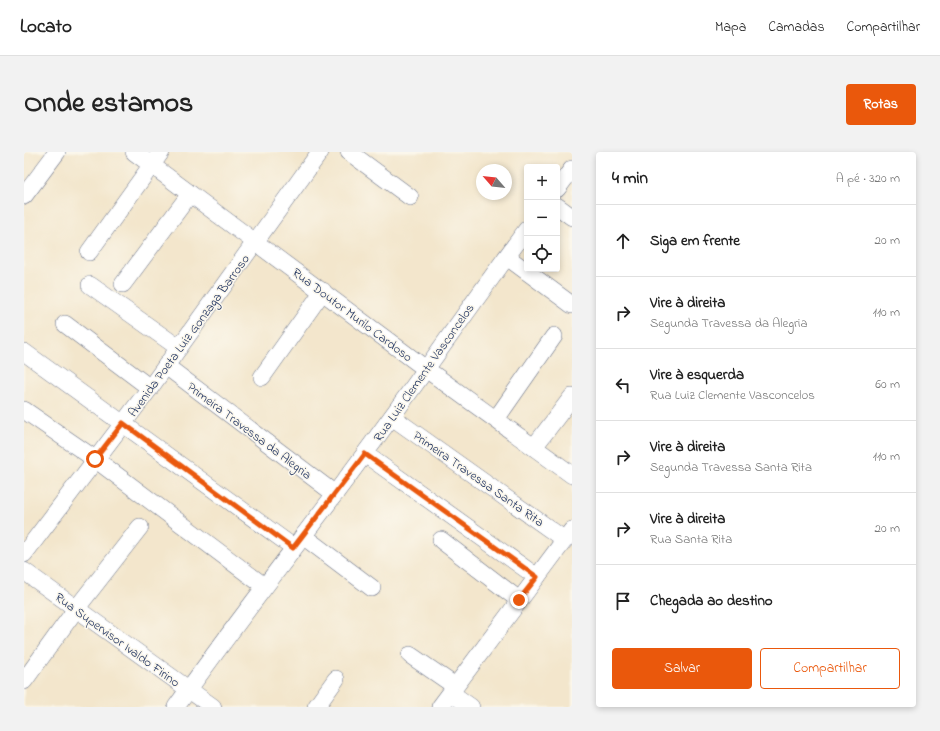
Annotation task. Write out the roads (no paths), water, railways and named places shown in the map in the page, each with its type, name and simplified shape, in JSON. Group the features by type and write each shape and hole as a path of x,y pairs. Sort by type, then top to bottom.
{"street":[{"path":"24,196 57,152"},
{"name":"Rua Doutor Murilo Cardoso","path":"134,152 156,158 190,194 572,475"},
{"name":"Avenida Poeta Luiz Gonzaga Barroso","path":"24,554 150,388 320,152"},
{"path":"349,152 410,197"},
{"path":"89,252 156,158"},
{"path":"560,185 572,169"},
{"path":"123,284 190,194"},
{"path":"560,208 572,217"},
{"name":"Rua Luiz Clemente Vasconcelos","path":"176,707 264,586 365,454 524,233"},
{"path":"507,257 572,305"},
{"path":"90,285 179,348"},
{"path":"262,377 323,291"},
{"path":"65,324 150,388"},
{"path":"496,419 554,336"},
{"path":"24,352 123,423 298,542 372,588"},
{"name":"Primeira Travessa da Alegria","path":"166,366 335,494"},
{"path":"534,447 572,397"},
{"path":"24,410 95,459 264,586"},
{"name":"Primeira Travessa Santa Rita","path":"392,417 569,535"},
{"path":"365,454 537,577"},
{"path":"24,682 76,609 140,527"},
{"path":"440,707 569,535"},
{"path":"441,540 519,600"},
{"name":"Rua Supervisor Ivaldo Firino","path":"24,571 213,707"},
{"path":"410,655 453,690 471,707"},
{"path":"316,707 336,679"}]}
